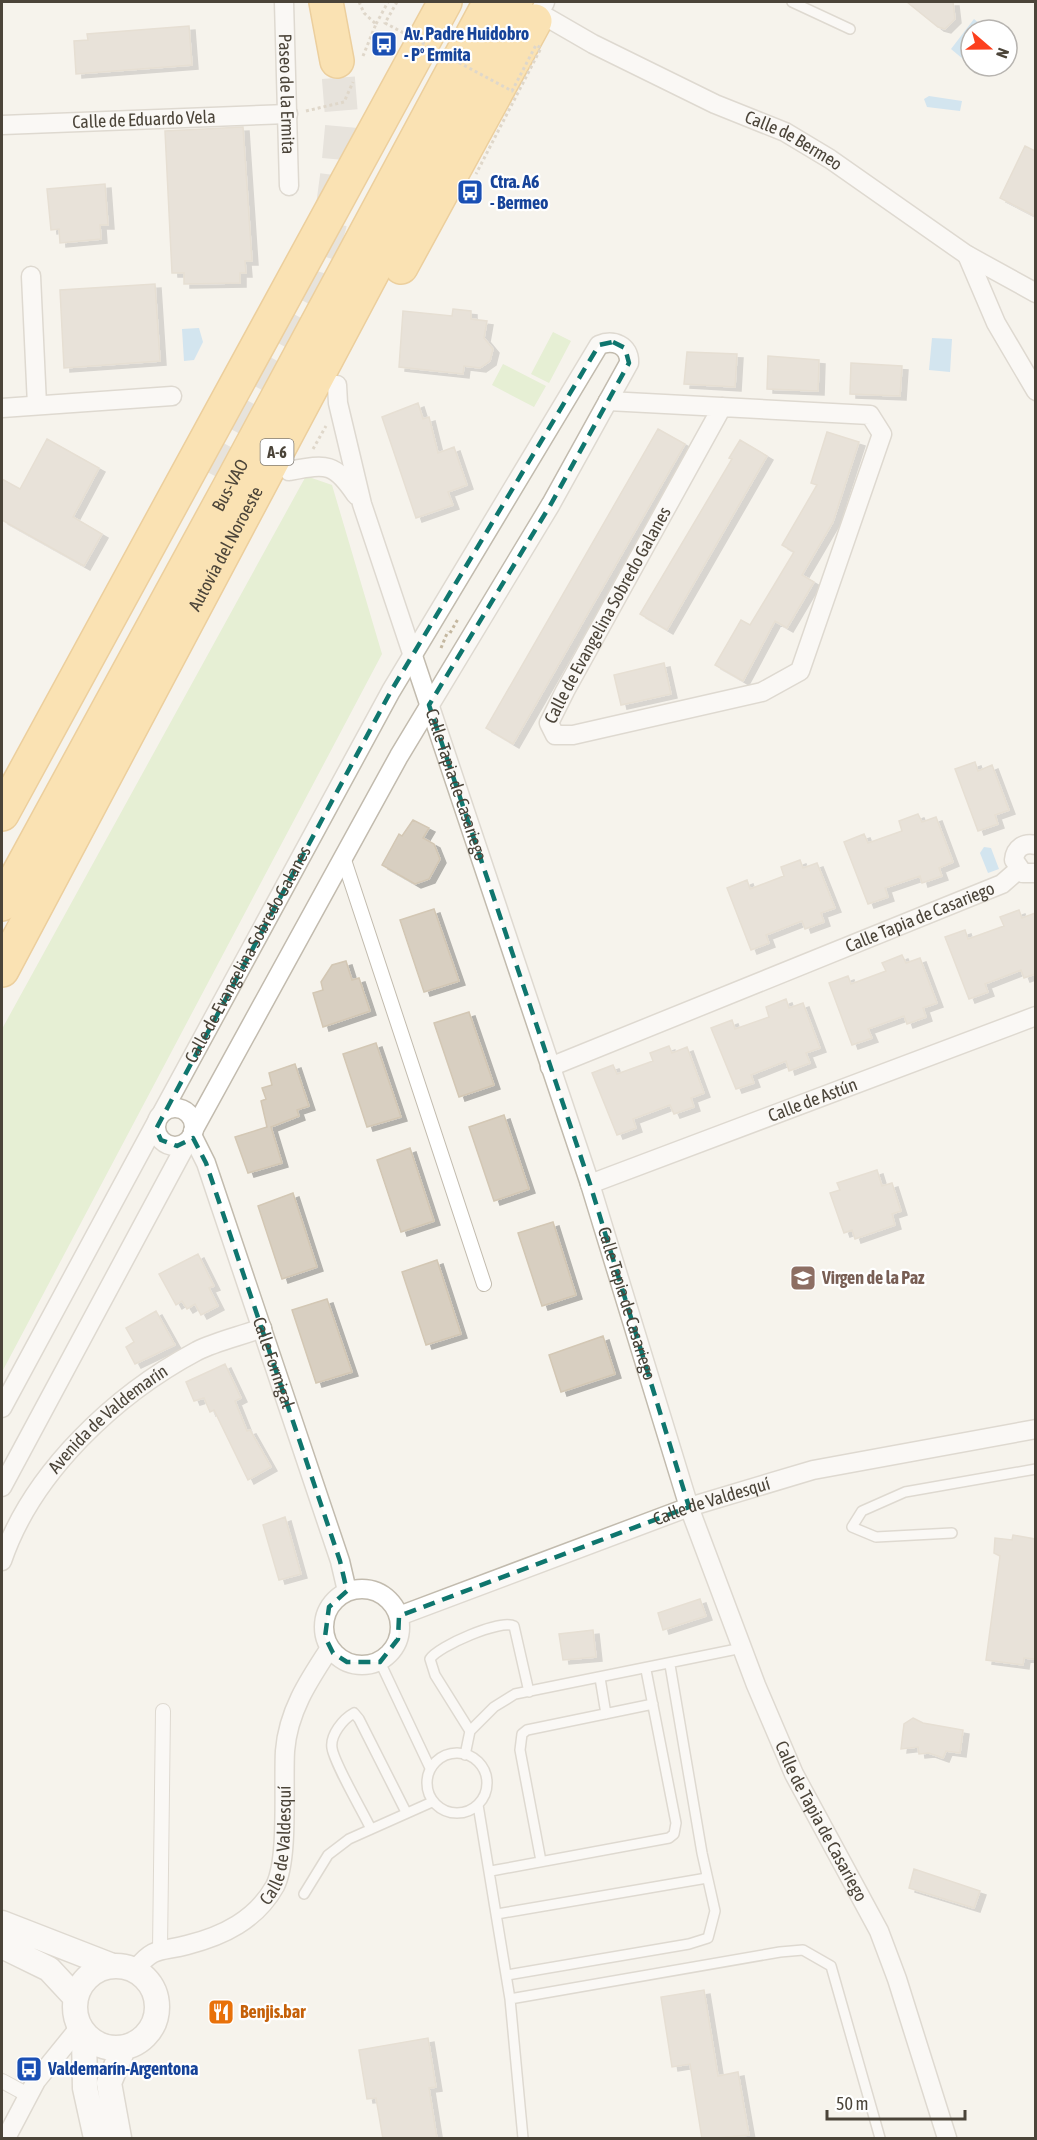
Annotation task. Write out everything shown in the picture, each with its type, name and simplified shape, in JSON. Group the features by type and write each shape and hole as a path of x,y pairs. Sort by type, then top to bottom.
{"highway":[{"path":"326,2 337,61"},
{"path":"2,814 445,2"},
{"name":"Bus-VAO","path":"2,904 237,474 490,2"},
{"path":"38,903 87,842 296,469 337,394 532,8"},
{"name":"Autovía del Noroeste","path":"2,970 532,8"},
{"path":"2,865 213,475"},
{"path":"2,786 101,629"}],"street":[{"name":"Paseo de la Ermita","path":"284,2 289,186"},
{"name":"Calle de Bermeo","path":"532,8 593,44 715,104 785,132 830,159 967,255 1035,293"},
{"name":"Calle de Eduardo Vela","path":"2,125 288,114"},
{"path":"967,255 996,322 1035,391"},
{"path":"31,276 37,405"},
{"name":"Calle de Evangelina Sobredo Galanes","path":"2,1408 159,1117 436,614 598,345 613,342 625,348 630,356 629,363 551,504 429,705 344,857 2,1487"},
{"name":"Calle Tapia de Casariego","path":"337,394 362,504 590,1184 689,1507"},
{"path":"2,408 172,396"},
{"name":"Calle de Evangelina Sobredo Galanes","path":"608,401 722,407 870,415 882,434 800,670 762,692 573,735 555,735 549,723 565,691 722,407"},
{"name":"Calle Tapia de Casariego","path":"296,469 318,465 339,472 362,504"},
{"name":"Calle Tapia de Casariego","path":"550,1067 1002,884 1027,872 1014,860 1017,849 1027,843 1035,845"},
{"path":"344,857 484,1284"},
{"name":"Calle de Astún","path":"590,1184 1035,1016"},
{"path":"174,1107 185,1110 193,1119 191,1136 177,1146 165,1143 157,1135 159,1117 174,1107"},
{"name":"Calle Formigal","path":"191,1136 206,1163 340,1561 347,1591"},
{"name":"Avenida de Valdemarín","path":"2,1561 8,1542 44,1482 90,1428 140,1386 199,1350 262,1328"},
{"name":"Calle de Valdesquí","path":"399,1616 689,1507 813,1470 1035,1429"},
{"name":"Calle de Tapia de Casariego","path":"689,1507 742,1648 794,1774 879,1931 897,1979 947,2139"},
{"path":"371,1589 389,1599 399,1616 398,1639 392,1651 380,1662 363,1664 347,1662 333,1653 325,1637 328,1607 347,1591 371,1589"},
{"name":"Calle de Valdesquí","path":"136,1968 148,1953 228,1932 255,1914 276,1885 282,1852 285,1749 292,1717 304,1687 330,1648"},
{"path":"160,1950 163,1711"},
{"path":"2,1923 47,1943 110,1965 136,1968 153,1986 159,2006 154,2025 141,2041 123,2049 102,2047 82,2031"},
{"path":"2,1946 49,1969 76,1998"},
{"path":"96,2139 85,2088 82,2031 74,2014 76,1998 88,1977 110,1965"},
{"path":"6,2139 40,2075 82,2031"},
{"path":"119,2139 109,2083 123,2049"},
{"path":"2,2081 28,2095"}],"lane":[{"path":"792,2 850,29"},
{"path":"952,1533 876,1537 852,1527 862,1511 905,1492 1035,1469"},
{"path":"470,1731 435,1675 430,1659 438,1650 497,1625 508,1623 514,1626 529,1692"},
{"path":"465,1755 470,1731 494,1707 515,1694 646,1670 742,1648"},
{"path":"380,1662 430,1768"},
{"path":"507,1976 689,1944 708,1938 715,1911 707,1878 670,1665"},
{"path":"491,1871 669,1838 674,1834 676,1823 646,1670"},
{"path":"600,1678 606,1714"},
{"path":"541,1861 520,1750 522,1734 527,1730 653,1704"},
{"path":"371,1829 332,1749 336,1733 346,1718 354,1713 406,1812"},
{"path":"459,1753 465,1755 475,1759 486,1773 487,1790 478,1805 463,1814 446,1812 432,1802 426,1785 430,1768 442,1756 459,1753"},
{"path":"304,1894 328,1855 349,1839 432,1802"},
{"path":"478,1805 507,1976 523,2139"},
{"path":"497,1914 707,1878"},
{"path":"510,1999 780,1952 803,1950 831,1966 880,2139"}],"path":[{"path":"376,24 388,2"},
{"path":"397,2 385,23 512,91 536,45 541,48 476,174"},
{"path":"296,469 337,394"},
{"path":"436,614 450,633 439,652 451,670"}],"highlighted area":[{"path":"613,342 625,348 629,363 551,504 429,705 590,1184 689,1507 399,1616 398,1639 380,1662 347,1662 333,1653 325,1637 325,1619 329,1607 347,1591 340,1561 206,1163 193,1138 177,1146 161,1140 156,1129 391,691 599,345"}],"green space":[{"path":"553,332 571,341 549,383 531,374"},
{"path":"503,364 546,386 534,407 492,385"},
{"path":"306,476 332,485 382,654 2,1372 2,1029"}],"water":[{"path":"959,39 959,56 951,49"},
{"path":"929,96 962,101 960,111 927,107 924,99"},
{"path":"199,328 203,342 194,360 184,361 182,329"},
{"path":"932,338 952,339 950,372 929,370"},
{"path":"984,847 991,848 999,869 988,873 980,853"}],"building":[{"path":"907,2 953,2 955,19 945,29 938,27"},
{"path":"189,26 192,65 76,74 74,41 88,40 87,34"},
{"path":"243,127 252,261 245,261 246,273 240,273 240,283 184,284 184,273 172,273 165,131"},
{"path":"1025,146 1035,151 1035,216 1000,198"},
{"path":"105,184 108,225 100,225 101,239 60,243 59,229 51,230 47,189"},
{"path":"155,284 160,361 64,368 60,290"},
{"path":"453,309 471,311 471,319 487,321 484,338 493,349 490,361 480,368 464,366 463,374 399,367 403,311 452,316"},
{"path":"687,352 737,354 735,387 684,384"},
{"path":"768,356 819,360 818,391 767,389"},
{"path":"851,363 902,366 900,396 850,394"},
{"path":"418,403 423,419 429,417 438,453 454,447 467,485 448,492 453,505 416,518 382,417"},
{"path":"658,429 685,444 513,744 486,728"},
{"path":"827,432 859,442 833,522 802,575 814,582 787,628 775,621 743,681 715,665 741,620 750,625 794,552 782,545 817,485 811,483"},
{"path":"47,439 99,468 73,517 102,534 84,566 2,520 2,479 20,489"},
{"path":"740,440 767,456 667,630 640,614 732,459 729,458"},
{"path":"664,663 671,694 621,705 614,675"},
{"path":"975,762 978,771 992,765 1009,810 995,815 998,824 978,831 955,769"},
{"path":"918,814 922,822 936,817 953,862 939,868 942,876 922,883 920,876 885,888 888,897 868,904 844,842 864,834 868,843 902,831 899,821"},
{"path":"413,820 429,828 423,838 434,844 440,859 429,879 415,884 382,865 399,834 402,836"},
{"path":"800,860 803,868 817,863 835,908 821,913 824,922 805,929 802,921 766,935 769,943 751,950 727,888 747,880 750,889 784,876 781,867"},
{"path":"434,909 459,981 424,992 400,920"},
{"path":"1019,910 1022,918 1035,913 1035,974 1024,978 1021,970 985,984 988,992 969,999 945,937 965,930 968,939 1004,926 1000,917"},
{"path":"902,955 906,963 920,958 937,1003 923,1008 926,1017 907,1024 904,1016 868,1029 872,1038 852,1045 829,983 848,976 851,984 886,971 882,963"},
{"path":"346,961 352,980 359,978 370,1011 323,1027 313,993 323,990 321,982 332,965"},
{"path":"786,999 789,1008 803,1003 820,1048 806,1053 810,1063 789,1071 786,1061 751,1075 754,1083 736,1089 711,1028 732,1020 735,1029 769,1017 766,1007"},
{"path":"469,1012 494,1085 459,1097 434,1023"},
{"path":"376,1043 401,1117 367,1127 343,1054"},
{"path":"669,1046 672,1053 687,1047 704,1093 691,1098 694,1107 674,1114 670,1105 633,1119 636,1128 617,1135 592,1073 613,1065 617,1074 653,1061 650,1053"},
{"path":"295,1064 309,1106 297,1110 299,1116 271,1127 282,1163 248,1173 235,1137 267,1127 261,1101 266,1099 262,1088 272,1085 269,1073"},
{"path":"504,1115 529,1189 494,1201 469,1127"},
{"path":"410,1148 434,1221 401,1232 377,1160"},
{"path":"877,1170 882,1186 892,1183 901,1211 892,1214 895,1225 855,1239 852,1230 844,1233 830,1193 840,1190 837,1183"},
{"path":"293,1193 317,1267 282,1279 258,1206"},
{"path":"553,1222 576,1295 542,1306 518,1233"},
{"path":"198,1254 214,1286 209,1288 218,1306 201,1315 195,1304 187,1309 182,1301 176,1305 159,1274"},
{"path":"437,1260 461,1334 426,1345 402,1272"},
{"path":"327,1299 352,1372 316,1383 292,1310"},
{"path":"156,1311 175,1345 135,1364 126,1347 134,1342 126,1328"},
{"path":"603,1336 615,1374 561,1392 549,1355"},
{"path":"225,1364 241,1398 235,1401 247,1431 250,1430 271,1467 248,1480 214,1410 210,1412 204,1398 194,1401 186,1382"},
{"path":"285,1517 301,1574 279,1580 263,1525"},
{"path":"1013,1535 1035,1539 1035,1659 1024,1658 1023,1665 986,1660 1000,1556 994,1553 995,1538 1012,1540"},
{"path":"700,1599 706,1616 663,1630 658,1613"},
{"path":"593,1630 596,1657 563,1660 559,1634"},
{"path":"913,1718 923,1723 963,1730 960,1753 946,1751 943,1758 929,1753 919,1754 918,1747 901,1749 904,1724"},
{"path":"914,1869 980,1891 974,1908 909,1888"},
{"path":"704,1990 718,2076 738,2072 749,2135 702,2139 690,2064 672,2067 661,1997"},
{"path":"428,2038 436,2087 429,2088 437,2139 383,2139 376,2098 367,2099 359,2050"}],"tunnel":[{"path":"213,475 312,285 330,225 342,122 337,61"}],"place":[{"name":"Av. Padre Huidobro - Pº Ermita","path":"384,44"},
{"name":"Ctra. A6 - Bermeo","path":"470,192"},
{"name":"Virgen de la Paz","path":"803,1278"},
{"name":"Benjis.bar","path":"221,2012"},
{"name":"Valdemarín-Argentona","path":"29,2069"}]}
